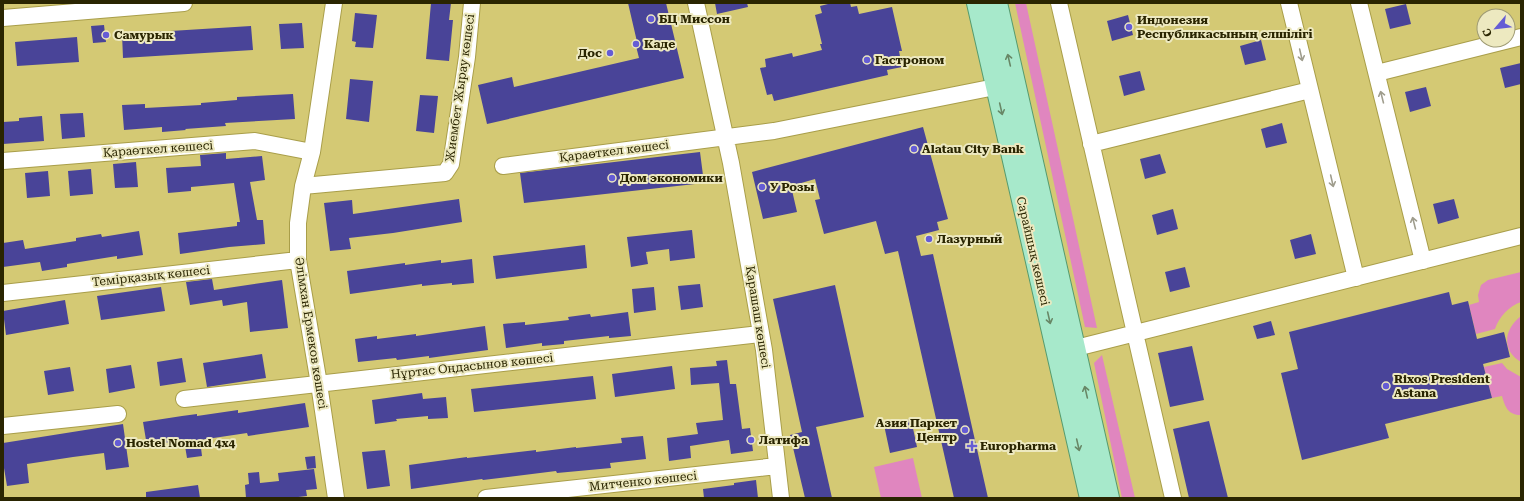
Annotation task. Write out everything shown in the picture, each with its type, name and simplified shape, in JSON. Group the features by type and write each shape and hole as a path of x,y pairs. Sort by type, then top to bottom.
{"main road":[{"name":"Сарайшық көшесі","path":"977,3 1090,498"},
{"path":"981,3 992,40 1005,39"},
{"name":"Сарайшық көшесі","path":"997,3 1110,498"},
{"path":"995,86 1010,90 1046,243 1055,257"}],"street":[{"path":"3,18 184,3"},
{"name":"Әлімхан Ермеков көшесі","path":"334,3 312,152 303,186 298,223 298,260 336,498"},
{"name":"Жиембет Жырау көшесі","path":"303,186 445,173 451,164 467,57 472,3"},
{"name":"Қарашаш көшесі","path":"696,3 741,217 760,334 764,350 782,498"},
{"path":"1059,3 1173,498"},
{"path":"1289,3 1356,278"},
{"path":"1359,3 1423,261"},
{"path":"1377,73 1521,37"},
{"name":"Қараөткел көшесі","path":"503,166 774,131 995,86"},
{"path":"1091,144 1310,90"},
{"name":"Қараөткел көшесі","path":"3,161 255,141 312,152"},
{"path":"1076,348 1521,236"},
{"name":"Темірқазық көшесі","path":"3,293 298,260"},
{"name":"Нұртас Оңдасынов көшесі","path":"184,399 760,334"},
{"path":"3,426 118,414"},
{"name":"Митченко көшесі","path":"486,498 777,466"}],"shaded area":[{"path":"1015,3 1026,3 1097,328 1085,327"},
{"path":"1521,272 1521,302 1512,306 1505,312 1495,329 1476,334 1469,305 1479,302 1478,295 1481,285 1488,280"},
{"path":"1521,316 1521,362 1510,352 1507,339 1511,327"},
{"path":"1102,355 1135,498 1122,498 1094,363"},
{"path":"1502,363 1507,369 1521,377 1521,415 1513,414 1508,410 1504,404 1502,396 1492,398 1484,367"},
{"path":"913,458 922,498 881,498 874,467"}],"building":[{"path":"431,3 451,3 449,20 453,20 449,61 426,59"},
{"path":"628,3 666,3 684,78 487,124 478,85 512,77 514,87 639,58 636,46 638,46"},
{"path":"715,3 747,3 748,7 717,14"},
{"path":"832,3 850,3 851,7 857,6 859,14 892,7 902,51 899,51 902,67 887,70 888,75 774,101 772,94 767,95 760,68 766,67 765,59 792,53 793,57 822,50 815,15 822,13 820,6"},
{"path":"1406,4 1411,24 1390,29 1385,9"},
{"path":"355,13 377,15 373,48 355,47 356,42 352,41"},
{"path":"1128,15 1133,35 1112,41 1107,21"},
{"path":"302,23 304,48 281,49 279,24"},
{"path":"104,25 106,42 93,43 91,26"},
{"path":"251,26 253,50 123,58 122,34"},
{"path":"77,37 79,62 17,66 15,42"},
{"path":"1261,40 1266,60 1245,65 1240,46"},
{"path":"1521,63 1521,84 1505,88 1500,68"},
{"path":"1140,71 1145,90 1124,96 1119,76"},
{"path":"350,79 373,81 369,122 346,119"},
{"path":"1426,87 1431,106 1410,112 1405,92"},
{"path":"293,94 295,119 225,123 226,126 162,132 162,127 124,130 122,105 145,104 145,108 201,105 201,103 237,100 237,97"},
{"path":"420,95 438,96 434,133 416,131"},
{"path":"83,113 85,137 62,139 60,114"},
{"path":"42,116 44,141 3,144 3,122 19,121 19,118"},
{"path":"1282,123 1287,143 1266,148 1261,129"},
{"path":"923,127 948,219 937,222 939,230 916,236 921,256 933,254 988,498 954,498 898,251 885,254 876,221 824,234 815,200 820,199 815,179 791,186 797,212 763,219 752,172"},
{"name":"Дом экономики","path":"700,152 704,183 524,203 520,173"},
{"path":"226,153 226,159 262,156 265,180 250,182 257,220 263,220 265,244 229,247 180,254 178,233 237,226 237,222 240,222 234,183 191,187 191,191 168,193 166,168 201,166 200,155"},
{"path":"1160,154 1166,173 1145,179 1140,159"},
{"path":"136,162 138,187 115,188 113,164"},
{"path":"91,169 93,194 70,196 68,171"},
{"path":"48,171 50,196 27,198 25,173"},
{"path":"459,199 462,222 393,233 349,238 351,249 330,251 324,203 352,200 353,214"},
{"path":"1454,199 1459,218 1438,224 1433,204"},
{"path":"1173,209 1178,229 1157,235 1152,215"},
{"path":"692,230 695,258 670,261 669,249 646,252 648,264 631,267 627,237"},
{"path":"139,231 143,255 117,259 117,256 67,264 67,267 42,271 40,262 3,267 3,243 23,240 25,249 76,241 76,238 101,234 102,237"},
{"path":"1311,234 1316,254 1295,259 1290,240"},
{"path":"585,245 587,268 496,279 493,256"},
{"path":"472,259 474,283 452,285 452,283 422,286 422,284 350,294 347,271 405,263 405,265 441,260 441,263"},
{"path":"1185,267 1190,287 1170,292 1165,272"},
{"path":"212,279 214,290 282,280 288,328 250,332 247,302 223,306 222,300 190,305 186,282"},
{"path":"700,284 703,307 681,310 678,286"},
{"path":"835,285 864,417 816,427 832,498 805,498 790,435 802,432 773,299"},
{"path":"161,287 165,311 101,320 97,296"},
{"path":"654,287 656,310 634,313 632,289"},
{"name":"Rixos President Astana","path":"1449,292 1452,305 1468,301 1477,339 1504,332 1510,357 1483,364 1492,398 1385,424 1389,438 1302,460 1281,373 1298,369 1289,332"},
{"path":"65,300 69,324 6,335 3,311"},
{"path":"628,312 631,336 609,338 609,336 564,341 564,344 542,346 542,343 506,348 503,324 525,322 525,325 569,320 568,317 590,314 591,317"},
{"path":"1271,321 1275,335 1257,339 1253,326"},
{"path":"485,326 488,350 429,358 429,356 397,360 396,358 358,362 355,339 377,336 377,339 416,334 416,336"},
{"path":"1192,346 1204,400 1170,407 1158,353"},
{"path":"262,354 266,378 207,387 203,363"},
{"path":"182,358 186,382 160,386 157,362"},
{"path":"727,360 730,384 736,384 742,429 750,428 753,451 731,454 729,440 690,446 691,458 669,461 667,438 698,434 696,423 723,420 719,383 691,385 690,368 717,366 716,361"},
{"path":"131,365 135,388 109,393 106,369"},
{"path":"672,366 675,389 615,397 612,374"},
{"path":"70,367 74,391 48,395 44,371"},
{"path":"593,376 596,399 474,412 471,389"},
{"path":"422,393 423,399 446,397 448,418 428,419 428,416 396,419 397,421 375,424 372,400"},
{"path":"305,403 309,427 248,436 247,433 200,440 202,456 187,458 184,440 147,446 143,422 238,410 238,413"},
{"path":"911,419 917,447 890,453 884,425"},
{"path":"1209,421 1228,498 1189,498 1173,429"},
{"path":"123,424 129,467 106,470 104,453 27,464 29,483 7,486 3,462 3,443"},
{"path":"643,436 646,459 610,463 611,468 557,473 556,471 411,489 409,465 467,457 536,450 536,452 622,443 621,438"},
{"path":"385,450 390,486 367,489 362,452"},
{"path":"315,456 316,468 307,469 305,457"},
{"path":"314,469 317,489 306,490 307,496 290,498 246,498 245,485 249,484 248,473 259,472 260,483 279,481 278,473"},
{"path":"756,480 758,498 704,498 703,489 734,485 734,483"},
{"path":"198,485 200,498 146,498 146,492"}],"place":[{"name":"БЦ Миссон","path":"651,19"},
{"name":"Индонезия Республикасының елшілігі","path":"1129,27"},
{"name":"Самурык","path":"106,35"},
{"name":"Каде","path":"636,44"},
{"name":"Дос","path":"610,53"},
{"name":"Гастроном","path":"867,60"},
{"name":"Alatau City Bank","path":"914,149"},
{"name":"Дом экономики","path":"612,178"},
{"name":"У Розы","path":"762,187"},
{"name":"Лазурный","path":"929,239"},
{"name":"Rixos President Astana","path":"1386,386"},
{"name":"Азия Паркет Центр","path":"965,430"},
{"name":"Латифа","path":"751,440"},
{"name":"Hostel Nomad 4x4","path":"118,443"},
{"name":"Europharma","path":"972,446"}]}
